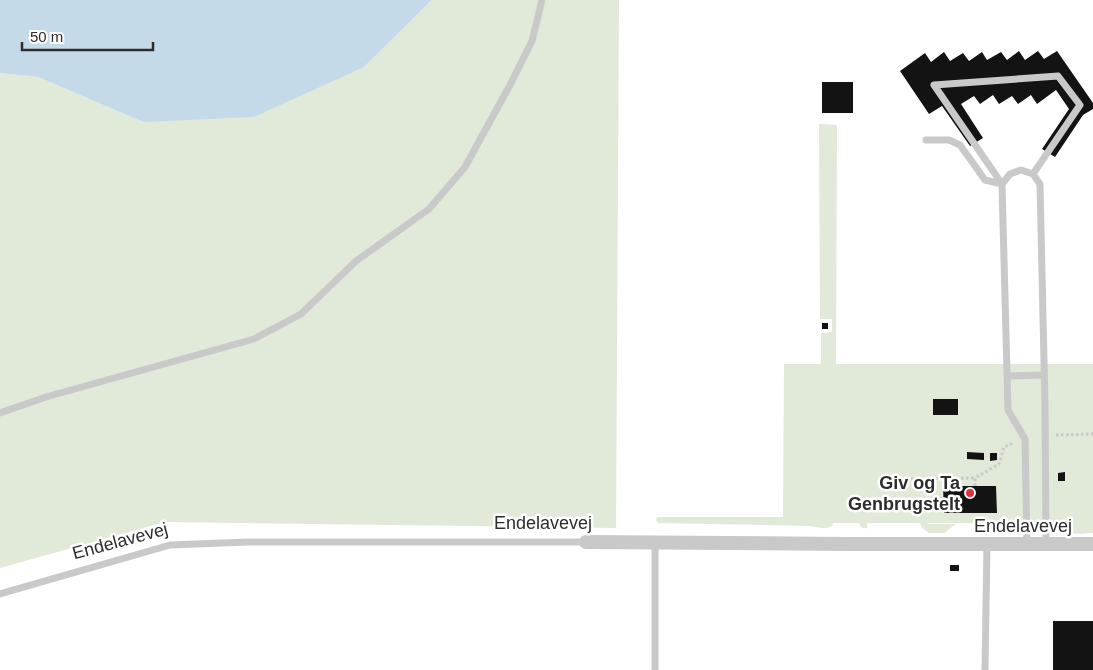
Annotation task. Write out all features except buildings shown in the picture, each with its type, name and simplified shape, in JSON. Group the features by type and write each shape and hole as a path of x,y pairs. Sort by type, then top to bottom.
{"street":[{"name":"Endelavevej","path":"586,542 1093,544"}],"lane":[{"path":"0,413 46,397 254,339 301,314 356,261 429,209 465,167 532,41 542,0"},
{"path":"1027,544 1025,439 1008,410 1002,184 934,85 1058,76 1080,105 1033,174"},
{"path":"926,140 949,140 960,145 985,180 1002,184"},
{"path":"1002,184 1010,174 1021,170 1033,174 1040,184 1046,544"},
{"path":"1008,376 1044,374"},
{"path":"911,502 944,501"},
{"name":"Endelavevej","path":"0,594 170,545 257,542 586,542"},
{"path":"655,542 655,670"},
{"path":"985,670 987,544"}],"path":[{"path":"911,479 975,478"}],"green space":[{"path":"432,0 619,0 616,528 165,522 0,568 0,73 38,77 143,122 364,67"},
{"path":"819,124 837,125 836,364 1093,364 1093,533 1066,533 1058,528 1055,523 1017,523 1012,532 1005,533 989,524 1000,523 928,523 956,524 944,533 929,533 922,528 920,523 867,523 867,528 865,528 861,527 859,523 833,523 832,526 824,528 810,526 658,523 657,517 783,517 784,364 821,364 821,333 832,332 832,319 820,319"}],"water":[{"path":"0,0 432,0 364,67 254,117 143,122 38,77 0,73"}],"place":[{"name":"Giv og Ta Genbrugstelt","path":"970,493"}]}
